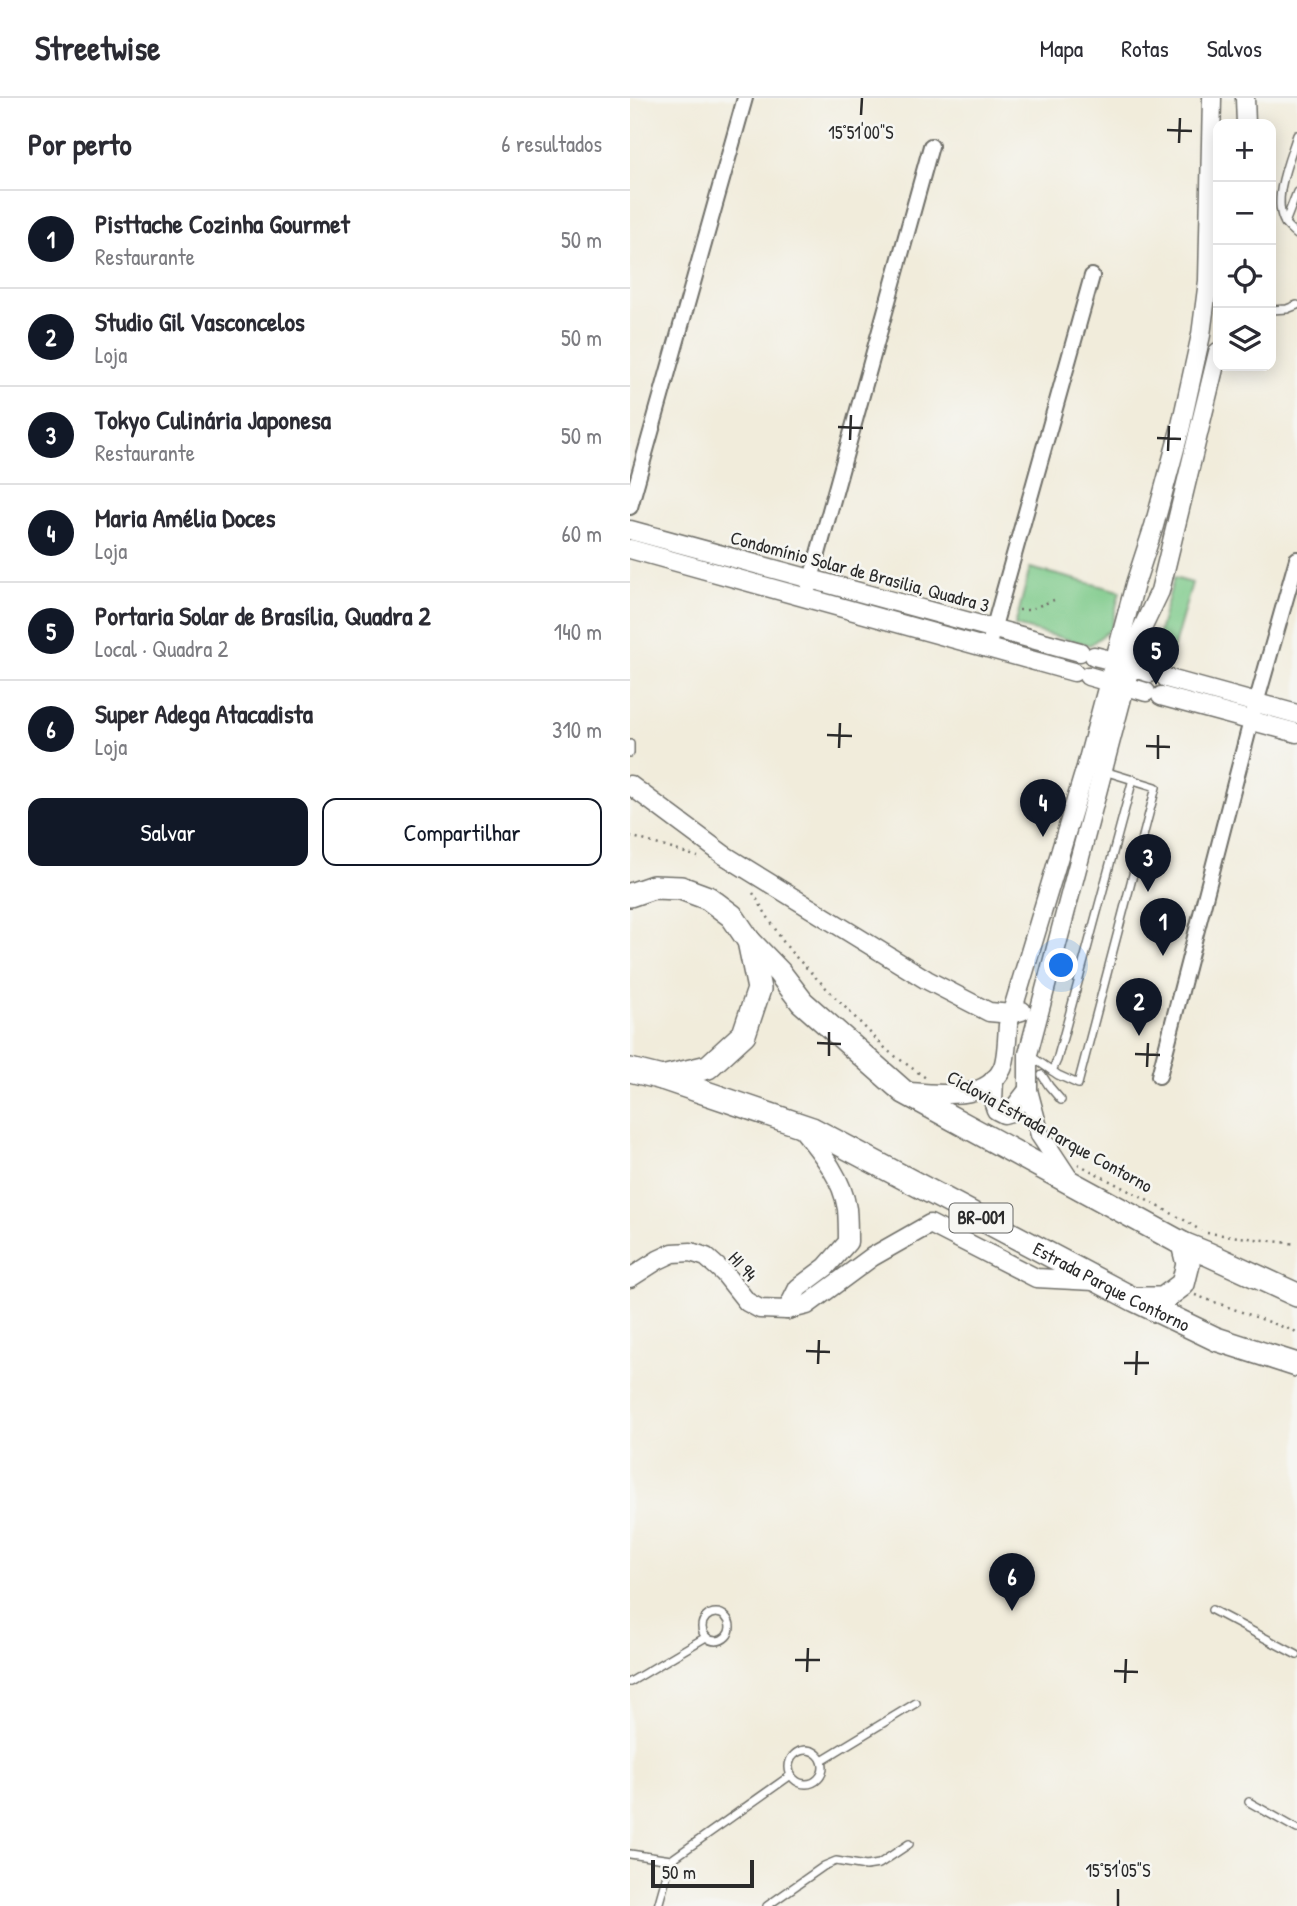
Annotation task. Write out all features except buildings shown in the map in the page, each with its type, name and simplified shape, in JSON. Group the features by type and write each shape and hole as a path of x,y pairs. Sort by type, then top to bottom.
{"highway":[{"path":"630,894 653,887 681,888 708,898 732,916 802,1003 904,1092 1183,1244 1297,1295"},
{"path":"630,1084 708,1067 744,1034 759,989 750,941"},
{"name":"BR-001","path":"630,1070 659,1078"},
{"name":"Estrada Parque Contorno","path":"659,1078 797,1123 1135,1300 1216,1339 1297,1365"},
{"path":"1135,1300 1163,1299 1183,1284 1188,1264 1183,1244"}],"street":[{"path":"630,507 745,98"},
{"path":"1212,98 1213,119"},
{"path":"1245,98 1246,119"},
{"path":"806,597 930,146"},
{"path":"1071,1182 1040,1135 1028,1054 1122,664 1135,584 1180,430 1201,335 1208,281 1214,182"},
{"path":"988,649 1092,276"},
{"path":"1122,664 1160,590 1213,371"},
{"name":"Condomínio Solar de Brasilia, Quadra 3","path":"630,530 1297,714"},
{"name":"Condomínio Solar de Brasilia, Quadra 3","path":"630,549 1297,733"},
{"path":"1159,1076 1251,721 1297,559"},
{"path":"1135,584 1146,583 1160,590"},
{"path":"1074,672 1080,652"},
{"path":"1161,696 1165,678"},
{"path":"904,1092 967,1094 985,1087 1003,1067 1008,1026 1095,769"},
{"path":"630,785 724,855 927,980 989,1012 1012,1014 1022,1011 1038,1018"},
{"path":"994,1079 993,1101 996,1110 1004,1114 1011,1112 1033,1080"},
{"path":"787,1310 798,1287 826,1266 848,1242 847,1209 841,1186 821,1152 797,1123"},
{"path":"787,1310 807,1304 872,1257 930,1224 1036,1278 1101,1281"},
{"name":"HI 94","path":"630,1278 658,1259 673,1253 691,1252 706,1257 724,1273 747,1302 760,1309 787,1310"}],"lane":[{"path":"1297,135 1280,188 1281,212 1285,224 1297,235"},
{"path":"1285,224 1297,192"},
{"path":"1276,310 1297,305"},
{"path":"630,744 630,753"},
{"path":"1028,1054 1055,1073 1078,1084 1156,787 1095,769"},
{"path":"1055,1073 1133,779"},
{"path":"1033,1080 1055,1073"},
{"path":"1033,1080 1049,1086 1061,1100"},
{"path":"1212,1610 1297,1654"},
{"path":"630,1682 706,1637"},
{"path":"822,1760 916,1703"},
{"path":"810,1750 822,1760 823,1771 813,1783 802,1783 791,1775 790,1760 798,1751 810,1750"},
{"path":"658,1906 671,1860 791,1775"},
{"path":"1249,1802 1297,1829"},
{"path":"768,1906 824,1866 836,1861 866,1866 879,1864 909,1844"},
{"path":"630,1854 671,1860"}],"path":[{"path":"1019,610 1028,610 1054,600"},
{"path":"630,836 705,860"},
{"name":"Ciclovia Estrada Parque Contorno","path":"752,891 792,953 868,1032 888,1051 949,1094"},
{"name":"Ciclovia Estrada Parque Contorno","path":"1048,1149 1186,1221 1204,1232 1209,1239"},
{"path":"1204,1232 1297,1244"},
{"path":"1195,1295 1297,1332"}],"green space":[{"path":"1030,568 1120,591 1111,629 1090,645 1015,626"},
{"path":"1174,578 1192,583 1168,667 1155,646"}],"place":[{"name":"Portaria Solar de Brasília, Quadra 2","path":"1156,685"},
{"name":"Maria Amélia Doces","path":"1043,837"},
{"name":"Tokyo Culinária Japonesa","path":"1148,892"},
{"name":"Pisttache Cozinha Gourmet","path":"1163,956"},
{"name":"Studio Gil Vasconcelos","path":"1139,1036"},
{"name":"Super Adega Atacadista","path":"1012,1611"}]}
